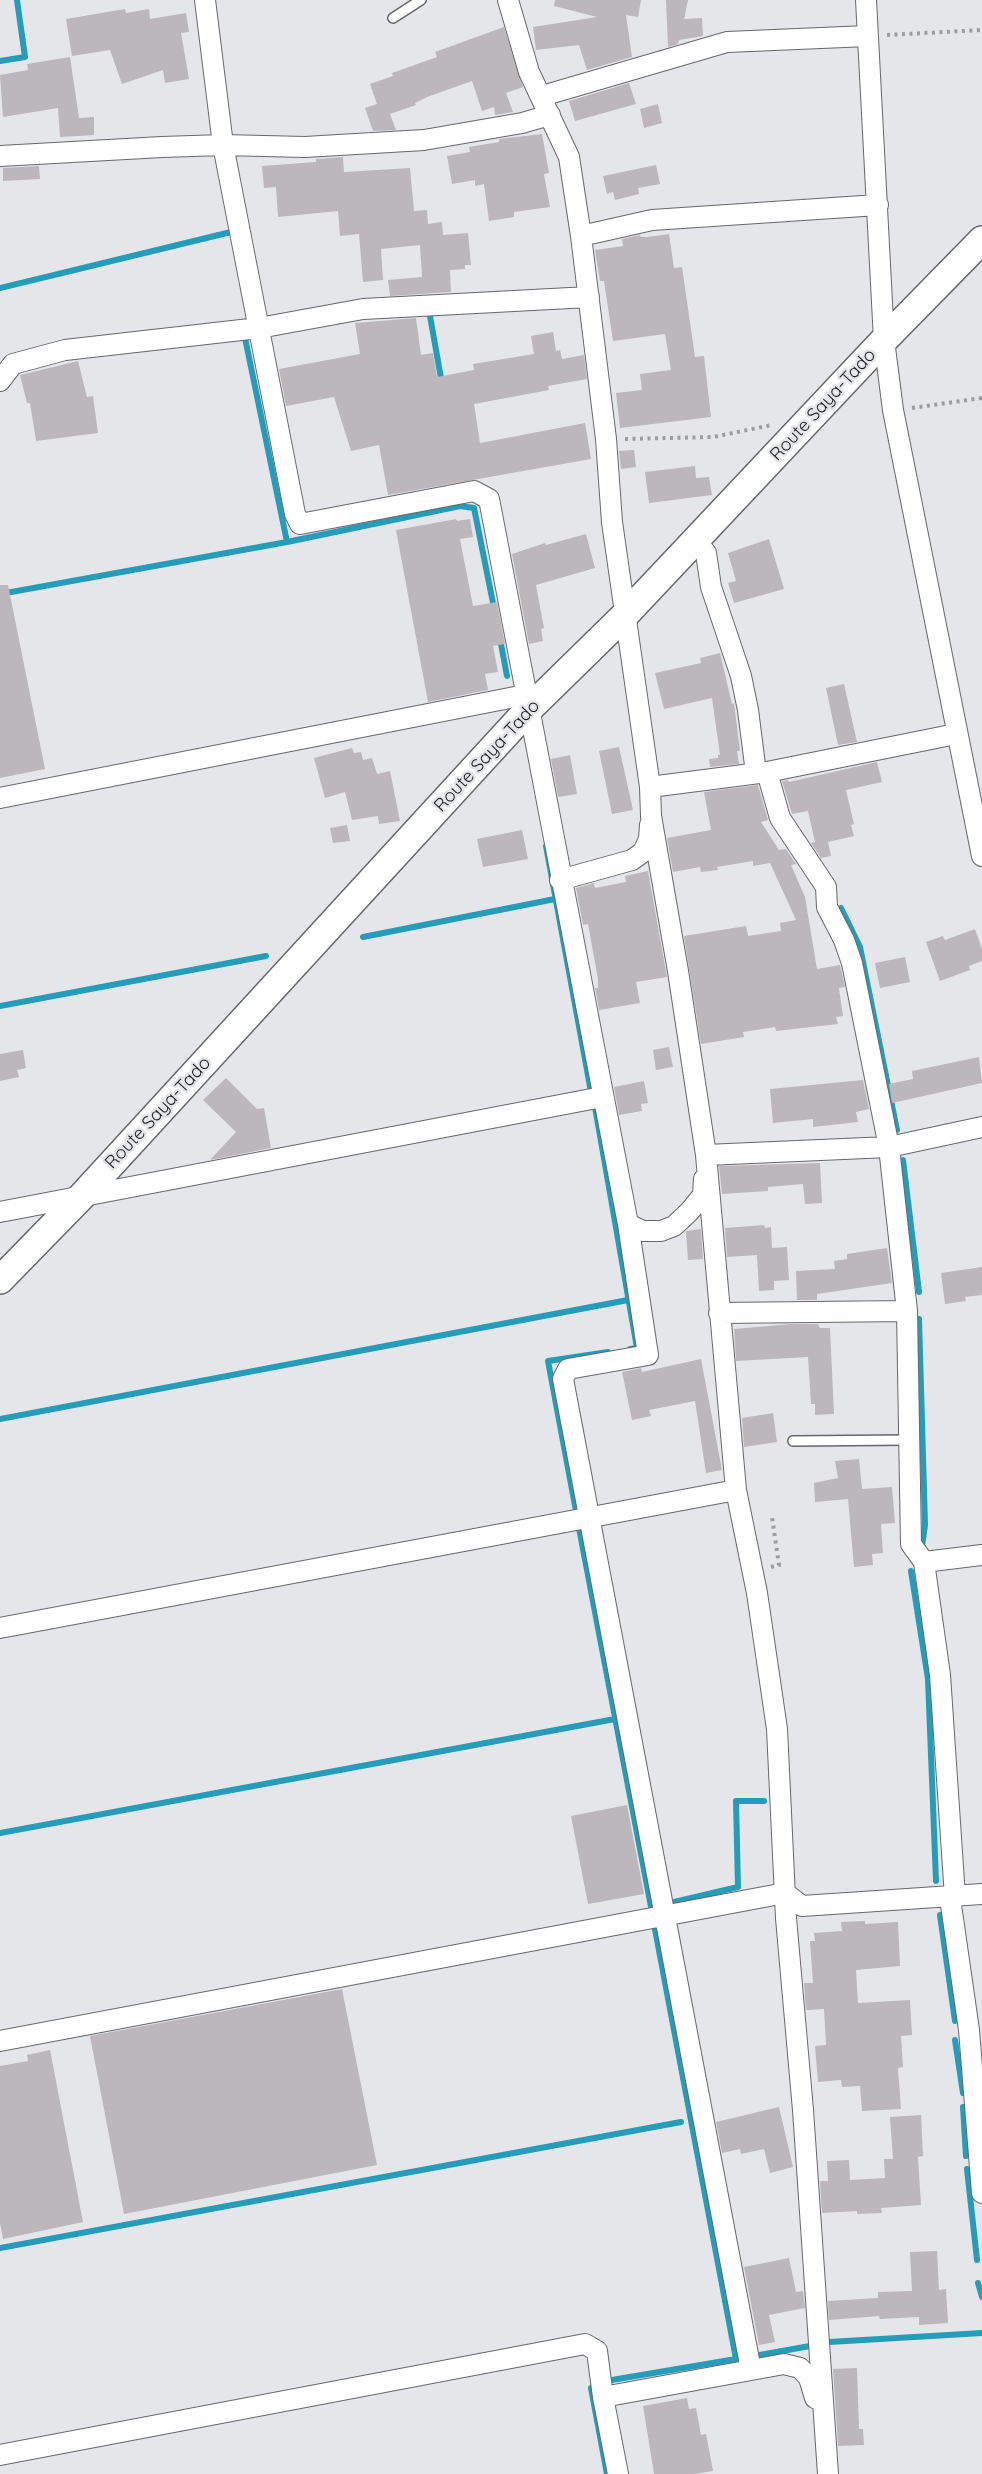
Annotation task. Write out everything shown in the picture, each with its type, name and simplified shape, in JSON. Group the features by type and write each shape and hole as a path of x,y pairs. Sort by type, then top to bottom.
{"main road":[{"name":"Route Saya-Tado","path":"0,1280 82,1196 527,703 625,615 884,340 982,240"}],"street":[{"path":"205,0 223,145 295,514 300,524 474,491 489,500 560,880 628,1224 648,1355 568,1369 563,1379 752,2370"},
{"path":"866,0 884,340 893,410 982,856"},
{"path":"509,1 529,72 570,157 606,439 612,522 650,787 649,839 643,852 632,860 560,880"},
{"path":"542,96 728,42 868,36"},
{"path":"0,156 223,145 305,147 424,140 522,123 550,115"},
{"path":"581,236 652,220 878,206"},
{"path":"0,381 13,364 65,350 259,328 363,309 589,297"},
{"path":"695,540 706,554 711,587 741,676 761,773 780,818 826,887 827,907 844,940 852,963 889,1147 907,1311 910,1544 924,1562 944,1701 953,1897 969,2030 982,2193"},
{"path":"0,798 527,703"},
{"path":"650,787 761,773 956,734"},
{"path":"651,816 678,971 706,1155 736,1490 752,1569 777,1729 785,1893 828,2474"},
{"path":"0,1212 602,1097"},
{"path":"706,1155 889,1147 982,1127"},
{"path":"628,1224 643,1231 661,1231 674,1226 703,1195 706,1155"},
{"path":"719,1313 907,1311"},
{"path":"0,1628 736,1490"},
{"path":"924,1562 982,1555"},
{"path":"0,2041 785,1893 802,1906 982,1894"},
{"path":"0,2455 585,2344 597,2351 603,2397 618,2474"},
{"path":"603,2397 784,2364 800,2368 809,2378 815,2398 824,2402"}],"lane":[{"path":"393,18 422,0"},
{"path":"793,1441 909,1440"}],"path":[{"path":"868,36 982,30"},
{"path":"893,410 982,398"},
{"path":"606,439 713,437 777,424 794,435"},
{"path":"752,1569 779,1566 772,1517"}],"building":[{"path":"555,0 641,0 638,17 626,15 632,57 587,70 579,45 536,50 533,27 597,17 554,6"},
{"path":"666,0 688,0 684,19 702,18 703,36 679,40 678,44 668,47"},
{"path":"125,9 126,13 149,9 150,19 186,13 189,32 181,33 189,79 165,83 163,70 122,84 110,50 72,56 66,19"},
{"path":"504,27 523,87 506,93 513,112 495,115 494,107 482,111 472,81 427,97 415,103 416,105 390,114 396,130 373,131 365,108 377,104 370,84 393,76 392,73 437,57 435,52"},
{"path":"70,57 79,118 94,117 94,135 60,137 58,108 3,117 0,75 28,70 27,64"},
{"path":"629,83 636,104 575,121 569,101"},
{"path":"658,104 662,123 644,128 640,109"},
{"path":"542,134 549,173 544,174 550,207 514,212 514,217 489,221 484,184 475,186 475,180 452,184 447,156 470,152 469,147 499,142 499,139"},
{"path":"343,157 344,172 410,168 414,211 427,210 428,224 442,222 443,235 468,233 471,265 465,265 465,269 450,270 451,292 390,296 388,280 422,277 420,245 381,249 383,280 363,282 359,234 340,236 338,211 278,217 276,187 264,188 262,166 316,162 316,159"},
{"path":"656,165 660,184 638,188 639,194 615,200 613,192 607,194 603,176"},
{"path":"39,166 40,179 3,181 3,168"},
{"path":"669,234 674,268 682,267 695,357 704,356 711,417 620,428 616,393 642,390 640,374 671,370 665,334 613,341 604,281 600,281 595,250 623,246 622,239 640,235 647,237"},
{"path":"416,318 421,355 433,353 437,377 474,370 473,364 534,354 531,336 553,332 556,351 560,350 562,359 584,355 587,379 548,386 549,390 474,404 480,443 585,423 591,459 388,495 379,445 351,451 334,397 286,406 279,369 360,354 355,323"},
{"path":"78,361 87,397 93,396 98,433 36,441 30,403 27,403 20,375"},
{"path":"634,450 636,467 621,469 619,451"},
{"path":"695,466 696,478 709,477 712,495 649,503 645,472"},
{"path":"456,519 457,521 470,519 473,537 460,539 473,606 497,602 505,644 493,646 498,672 485,674 488,690 428,702 396,530"},
{"path":"586,534 595,568 536,585 544,628 541,629 543,641 529,644 512,554 545,543 546,545"},
{"path":"769,539 784,589 734,603 728,583 736,581 728,553"},
{"path":"0,585 8,585 45,769 0,778"},
{"path":"720,653 732,704 734,703 740,751 737,751 739,764 710,767 709,759 718,758 720,755 712,698 664,709 655,673 701,663 700,658"},
{"path":"844,684 857,742 838,745 826,688"},
{"path":"619,747 633,810 612,814 599,751"},
{"path":"352,748 354,753 361,752 363,760 372,758 377,774 390,771 400,821 379,824 378,816 352,820 345,792 325,798 314,758"},
{"path":"570,755 577,794 558,797 551,759"},
{"path":"877,762 882,782 846,790 854,824 851,825 854,836 828,842 831,856 821,858 811,843 815,842 808,811 792,814 782,781 788,780 789,782"},
{"path":"758,785 768,820 761,822 779,850 786,849 796,864 791,865 805,897 817,969 840,965 845,987 839,988 843,1016 836,1017 838,1024 776,1031 775,1027 743,1032 744,1037 701,1044 684,936 746,926 748,936 781,931 780,923 796,920 770,863 753,866 753,861 717,867 718,870 701,872 700,867 673,872 667,838 711,830 704,792"},
{"path":"347,825 350,841 333,843 330,828"},
{"path":"522,830 528,859 483,867 477,839"},
{"path":"648,871 667,977 636,982 640,1003 599,1010 595,988 598,988 598,979 588,924 583,925 576,888 594,883 595,888 626,882 625,876"},
{"path":"975,929 982,949 982,961 969,966 970,970 940,981 926,942 943,936 945,940"},
{"path":"905,957 910,982 880,988 875,963"},
{"path":"669,1047 673,1067 656,1070 653,1050"},
{"path":"23,1050 26,1068 17,1070 19,1077 0,1081 0,1054"},
{"path":"979,1057 982,1083 892,1103 889,1084 913,1079 912,1071"},
{"path":"226,1078 257,1109 264,1108 271,1148 210,1160 236,1132 203,1100"},
{"path":"863,1080 869,1109 856,1112 858,1122 813,1127 813,1119 773,1123 770,1089"},
{"path":"644,1081 648,1103 641,1104 642,1111 619,1115 614,1087"},
{"path":"820,1163 822,1203 805,1204 803,1184 768,1187 768,1191 722,1194 719,1166"},
{"path":"764,1225 765,1228 771,1227 772,1248 787,1247 789,1280 774,1281 774,1290 759,1291 757,1255 727,1257 725,1228"},
{"path":"701,1229 703,1259 688,1260 686,1231"},
{"path":"887,1248 892,1283 817,1294 817,1300 797,1300 796,1271 835,1269 834,1261 847,1259 847,1254"},
{"path":"982,1267 982,1295 965,1297 966,1301 945,1304 941,1273"},
{"path":"818,1324 820,1328 830,1328 834,1414 815,1415 815,1404 811,1404 808,1357 736,1361 734,1329"},
{"path":"701,1359 722,1470 706,1473 695,1401 649,1410 651,1416 632,1420 622,1372 641,1368 642,1372"},
{"path":"773,1413 777,1442 744,1447 742,1418"},
{"path":"859,1459 862,1489 892,1487 895,1523 881,1524 883,1553 872,1554 873,1565 854,1567 848,1499 815,1502 814,1483 838,1478 835,1461"},
{"path":"627,1805 644,1894 588,1904 571,1816"},
{"path":"865,1921 865,1924 898,1922 900,1966 856,1970 858,2003 910,2000 912,2035 901,2036 903,2067 898,2068 901,2109 862,2111 860,2086 842,2087 841,2080 818,2082 815,2046 826,2045 824,2009 806,2010 804,1983 813,1983 810,1941 815,1941 814,1933 842,1931 841,1922"},
{"path":"342,1989 377,2165 124,2214 90,2036"},
{"path":"50,2050 83,2222 3,2239 0,2223 0,2066 28,2061 27,2055"},
{"path":"779,2107 793,2167 770,2173 764,2149 741,2154 740,2149 722,2153 716,2122"},
{"path":"921,2115 923,2156 918,2157 921,2205 881,2208 882,2213 857,2214 857,2211 822,2213 820,2181 828,2181 827,2161 849,2160 850,2180 885,2178 884,2159 893,2159 890,2117"},
{"path":"937,2251 939,2290 946,2289 948,2323 919,2325 919,2317 880,2319 879,2316 829,2320 828,2301 878,2298 878,2292 912,2291 910,2252"},
{"path":"789,2258 796,2292 803,2291 805,2308 769,2315 775,2342 759,2345 744,2267"},
{"path":"857,2368 859,2429 863,2429 864,2445 838,2446 833,2369"},
{"path":"687,2398 689,2409 696,2408 701,2435 706,2434 713,2471 695,2474 654,2474 643,2406"}],"waterway":[{"path":"0,61 25,57 17,0"},
{"path":"0,288 231,232"},
{"path":"430,316 442,384"},
{"path":"245,338 287,542 460,506 474,508 494,608"},
{"path":"0,594 287,542"},
{"path":"500,639 507,676"},
{"path":"546,846 591,1092"},
{"path":"363,937 555,899"},
{"path":"841,908 860,947 897,1130"},
{"path":"0,1006 266,956"},
{"path":"595,1107 637,1348 630,1349"},
{"path":"903,1160 919,1292"},
{"path":"0,1419 628,1300"},
{"path":"919,1319 925,1525 922,1546"},
{"path":"576,1511 548,1361 608,1352"},
{"path":"579,1528 652,1912"},
{"path":"911,1571 928,1679 936,1881"},
{"path":"0,1833 615,1719"},
{"path":"670,1903 738,1887 736,1801 764,1801"},
{"path":"940,1915 955,2021"},
{"path":"606,2381 736,2359 654,1924"},
{"path":"955,2040 963,2093"},
{"path":"963,2107 966,2156"},
{"path":"0,2248 681,2122"},
{"path":"967,2169 977,2260"},
{"path":"978,2283 982,2297"},
{"path":"829,2342 982,2333"},
{"path":"754,2356 810,2346"},
{"path":"595,2386 591,2388 607,2474"}]}
